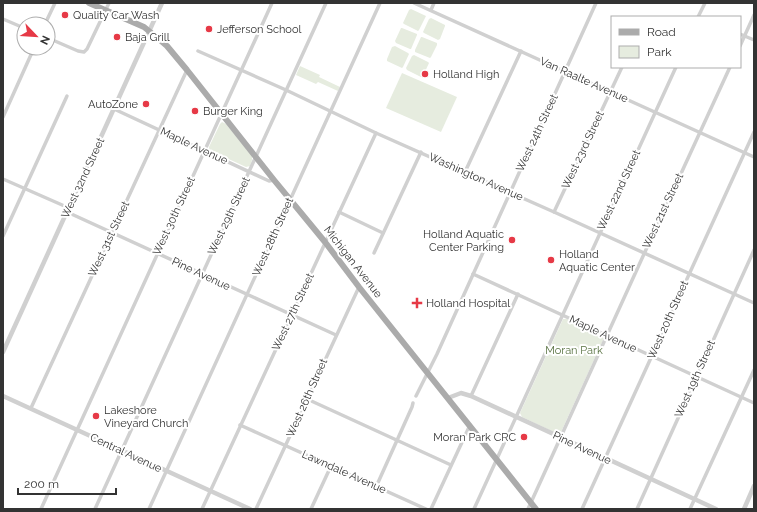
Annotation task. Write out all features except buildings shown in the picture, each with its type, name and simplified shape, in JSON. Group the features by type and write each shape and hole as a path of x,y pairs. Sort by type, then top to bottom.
{"main road":[{"name":"Michigan Avenue","path":"89,3 134,22 149,31 167,46 325,242 359,287 536,509"}],"street":[{"path":"49,16 55,3"},
{"path":"56,42 78,52 84,52 87,49 109,3"},
{"name":"West 32nd Street","path":"3,352 162,3"},
{"name":"West 30th Street","path":"41,509 272,3"},
{"name":"West 29th Street","path":"94,509 326,3"},
{"name":"West 28th Street","path":"149,509 380,3"},
{"name":"Van Raalte Avenue","path":"414,3 754,157"},
{"path":"430,10 434,3"},
{"name":"West 24th Street","path":"416,396 596,3"},
{"path":"700,16 705,3"},
{"path":"741,44 754,15"},
{"path":"3,19 16,25"},
{"path":"741,34 754,40"},
{"name":"Washington Avenue","path":"198,51 286,90 376,133 754,303"},
{"path":"465,172 521,51"},
{"path":"3,118 30,56"},
{"name":"West 23rd Street","path":"554,212 622,68"},
{"name":"West 22nd Street","path":"474,509 676,68"},
{"name":"West 21st Street","path":"528,509 730,68"},
{"name":"West 31st Street","path":"31,408 187,70"},
{"path":"3,236 67,96"},
{"name":"Maple Avenue","path":"114,109 269,181 274,180"},
{"name":"West 20th Street","path":"582,509 754,132"},
{"name":"West 27th Street","path":"202,509 376,133"},
{"path":"374,253 420,152"},
{"name":"Pine Avenue","path":"3,179 24,188 112,233 336,336"},
{"path":"339,212 383,232"},
{"name":"West 19th Street","path":"637,509 754,250"},
{"name":"Maple Avenue","path":"473,274 754,403"},
{"name":"West 26th Street","path":"256,509 359,287"},
{"path":"471,396 518,294"},
{"path":"690,509 754,370"},
{"name":"Pine Avenue","path":"448,398 465,393 716,509"},
{"name":"Central Avenue","path":"3,396 250,509"},
{"path":"307,399 451,465"},
{"path":"376,487 413,403"},
{"name":"Lawndale Avenue","path":"240,425 426,509"},
{"path":"431,509 470,426"},
{"path":"311,509 331,466"},
{"path":"744,509 754,486"}],"green space":[{"path":"411,9 426,16 418,31 403,23 409,10"},
{"path":"431,18 445,25 440,39 438,40 423,32 429,19"},
{"path":"401,28 417,34 411,49 396,43 395,41"},
{"path":"421,37 437,43 430,58 415,52"},
{"path":"395,46 409,54 402,68 387,61 392,47"},
{"path":"414,55 429,63 423,76 421,77 407,70 406,68"},
{"path":"300,66 320,75 319,77 340,87 338,91 318,82 316,84 296,75"},
{"path":"402,73 457,97 441,132 386,108"},
{"path":"222,122 226,124 252,156 250,166 246,167 209,150 209,147"},
{"name":"Moran Park","path":"563,319 567,319 602,335 604,338 561,432 558,434 522,417 520,413"}],"place":[{"name":"Quality Car Wash","path":"65,15"},
{"name":"Jefferson School","path":"209,29"},
{"name":"Baja Grill","path":"117,37"},
{"name":"Holland High","path":"425,74"},
{"name":"AutoZone","path":"146,104"},
{"name":"Burger King","path":"195,111"},
{"name":"Holland Aquatic Center Parking","path":"512,240"},
{"name":"Holland Aquatic Center","path":"551,260"},
{"name":"Holland Hospital","path":"417,303"},
{"name":"Lakeshore Vineyard Church","path":"96,416"},
{"name":"Moran Park CRC","path":"524,437"}]}
